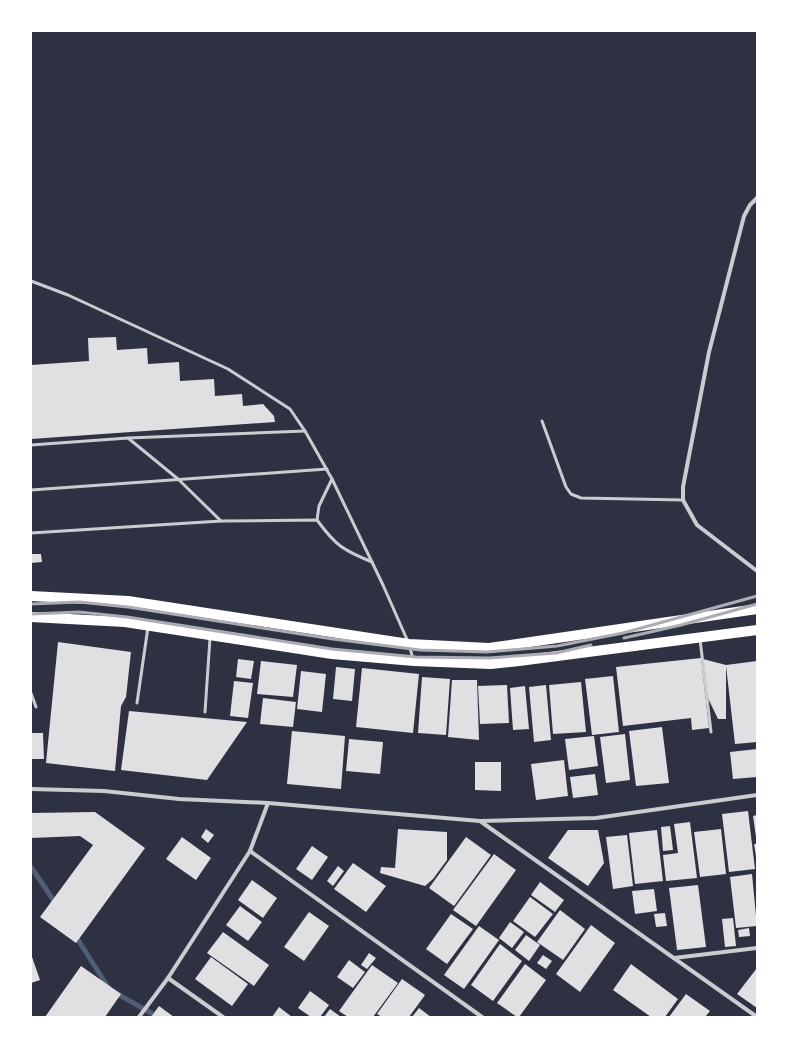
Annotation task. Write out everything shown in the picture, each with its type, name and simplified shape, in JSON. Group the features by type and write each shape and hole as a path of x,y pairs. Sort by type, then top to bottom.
{"main road":[{"path":"31,596 128,601 409,644 489,648 757,609"},
{"path":"31,617 125,622 332,654 414,661 491,664 757,630"}],"street":[{"path":"757,198 750,205 744,216 709,352 683,487 683,500 696,525 757,571"},
{"path":"31,789 104,791 179,799 268,803 480,821 596,818 757,796"},
{"path":"139,1017 168,978 250,851 268,803"},
{"path":"480,821 757,1017"},
{"path":"250,851 482,1017"},
{"path":"674,958 757,948"},
{"path":"168,978 223,1017"}],"lane":[{"path":"31,281 68,295 228,368 290,409 305,431 327,469 372,562 409,644 414,661"},
{"path":"542,421 566,487 572,494 581,498 683,500"},
{"path":"31,445 128,438 305,431"},
{"path":"128,438 178,479 221,521"},
{"path":"31,490 327,469"},
{"path":"332,480 319,506 317,520 329,536 340,547 372,562"},
{"path":"31,533 221,521 317,520"},
{"path":"137,703 148,626"},
{"path":"204,712 211,635"},
{"path":"700,637 711,732"},
{"path":"31,693 36,707"}],"building":[{"path":"116,337 117,350 147,348 148,364 179,362 180,381 214,379 215,396 242,394 243,406 263,404 274,416 275,422 31,439 31,365 89,361 88,338"},
{"path":"31,554 41,554 42,562 31,563"},
{"path":"58,642 131,652 126,697 121,706 115,771 46,763"},
{"path":"701,658 709,728 692,730 691,718 623,726 616,667"},
{"path":"238,659 254,661 251,679 236,677"},
{"path":"703,659 726,665 757,661 757,742 735,744 726,666 726,719 718,719 707,696"},
{"path":"261,661 297,665 293,697 257,694"},
{"path":"336,667 355,669 352,701 333,699"},
{"path":"362,668 419,674 413,733 356,727"},
{"path":"301,671 326,674 322,712 297,709"},
{"path":"613,676 619,732 592,735 585,679"},
{"path":"422,677 450,679 446,735 418,733"},
{"path":"452,680 477,680 479,740 448,737"},
{"path":"234,681 253,683 248,718 230,716"},
{"path":"581,682 586,732 553,734 549,685"},
{"path":"507,685 509,723 480,724 478,686"},
{"path":"546,685 551,740 534,742 529,687"},
{"path":"525,686 529,729 513,730 510,688"},
{"path":"263,698 296,702 293,727 260,724"},
{"path":"129,711 247,722 207,780 121,770"},
{"path":"662,727 669,783 636,786 629,731"},
{"path":"292,731 345,736 341,789 287,784"},
{"path":"31,733 43,733 44,759 31,759"},
{"path":"625,734 630,780 606,783 600,737"},
{"path":"594,736 598,766 569,770 565,739"},
{"path":"349,739 383,742 380,774 346,771"},
{"path":"757,749 757,777 733,779 730,752"},
{"path":"564,760 568,796 536,800 531,764"},
{"path":"475,762 501,762 501,791 475,790"},
{"path":"595,774 598,795 573,798 570,777"},
{"path":"748,811 755,869 729,872 722,814"},
{"path":"95,812 145,848 76,943 40,917 93,845 80,836 31,838 31,813"},
{"path":"757,815 757,836 756,837 753,816"},
{"path":"690,822 697,878 666,881 663,855 678,853 674,824"},
{"path":"670,826 673,850 663,851 661,827"},
{"path":"206,829 214,835 208,843 201,837"},
{"path":"398,829 447,832 447,860 433,879 425,886 380,873 381,867 395,868"},
{"path":"721,829 726,874 700,877 694,832"},
{"path":"568,830 598,830 604,863 588,886 548,858"},
{"path":"657,830 663,881 635,884 629,833"},
{"path":"627,835 633,886 613,889 606,837"},
{"path":"182,837 211,858 196,880 166,859"},
{"path":"466,837 491,855 454,906 429,888"},
{"path":"754,844 757,844 757,857 756,857"},
{"path":"312,846 328,857 312,880 296,869"},
{"path":"494,854 516,870 476,926 453,910"},
{"path":"353,863 386,886 366,912 334,889"},
{"path":"338,866 344,871 333,886 327,881"},
{"path":"752,874 757,926 736,928 730,877"},
{"path":"252,880 277,898 263,918 238,900"},
{"path":"540,882 564,900 555,912 531,895"},
{"path":"698,885 706,947 677,950 669,888"},
{"path":"654,889 657,911 635,914 632,891"},
{"path":"530,897 553,914 535,937 513,921"},
{"path":"240,906 262,922 248,941 226,925"},
{"path":"560,910 585,929 563,960 537,942"},
{"path":"309,912 329,926 304,961 284,947"},
{"path":"665,913 667,926 656,927 654,914"},
{"path":"451,914 473,929 447,964 426,949"},
{"path":"733,918 736,946 725,947 722,919"},
{"path":"510,922 524,932 512,948 499,938"},
{"path":"591,925 615,943 580,992 556,974"},
{"path":"479,926 499,940 464,989 444,975"},
{"path":"749,928 750,936 739,937 738,930"},
{"path":"223,932 269,965 254,986 207,953"},
{"path":"526,935 540,945 529,961 515,950"},
{"path":"500,944 522,961 493,1001 471,985"},
{"path":"369,953 376,958 367,969 361,965"},
{"path":"31,954 40,980 31,983"},
{"path":"543,955 552,961 546,969 537,963"},
{"path":"211,957 248,984 232,1006 195,979"},
{"path":"349,960 365,972 353,988 337,977"},
{"path":"525,964 546,980 519,1017 517,1017 497,1003"},
{"path":"631,964 678,999 665,1017 651,1017 613,990"},
{"path":"372,965 398,983 373,1017 348,1017 339,1011"},
{"path":"81,966 121,994 105,1017 45,1017"},
{"path":"757,968 757,1008 737,994"},
{"path":"402,979 425,995 409,1017 382,1017 377,1014"},
{"path":"310,991 329,1005 320,1017 311,1017 298,1008"},
{"path":"686,994 710,1011 705,1017 669,1017"},
{"path":"159,1006 174,1017 151,1017"},
{"path":"279,1007 292,1017 272,1017"},
{"path":"419,1008 431,1017 412,1017"},
{"path":"330,1009 341,1017 324,1017"}],"waterway":[{"path":"31,867 56,904"},
{"path":"75,935 108,987"},
{"path":"114,992 158,1017"}],"railway":[{"path":"31,604 79,602 128,607 333,639 420,650 487,652 557,646 623,633 757,596"},
{"path":"624,638 681,625 757,604"},
{"path":"31,614 79,612 127,617 332,649 416,657 489,658 556,653 591,645"}]}
